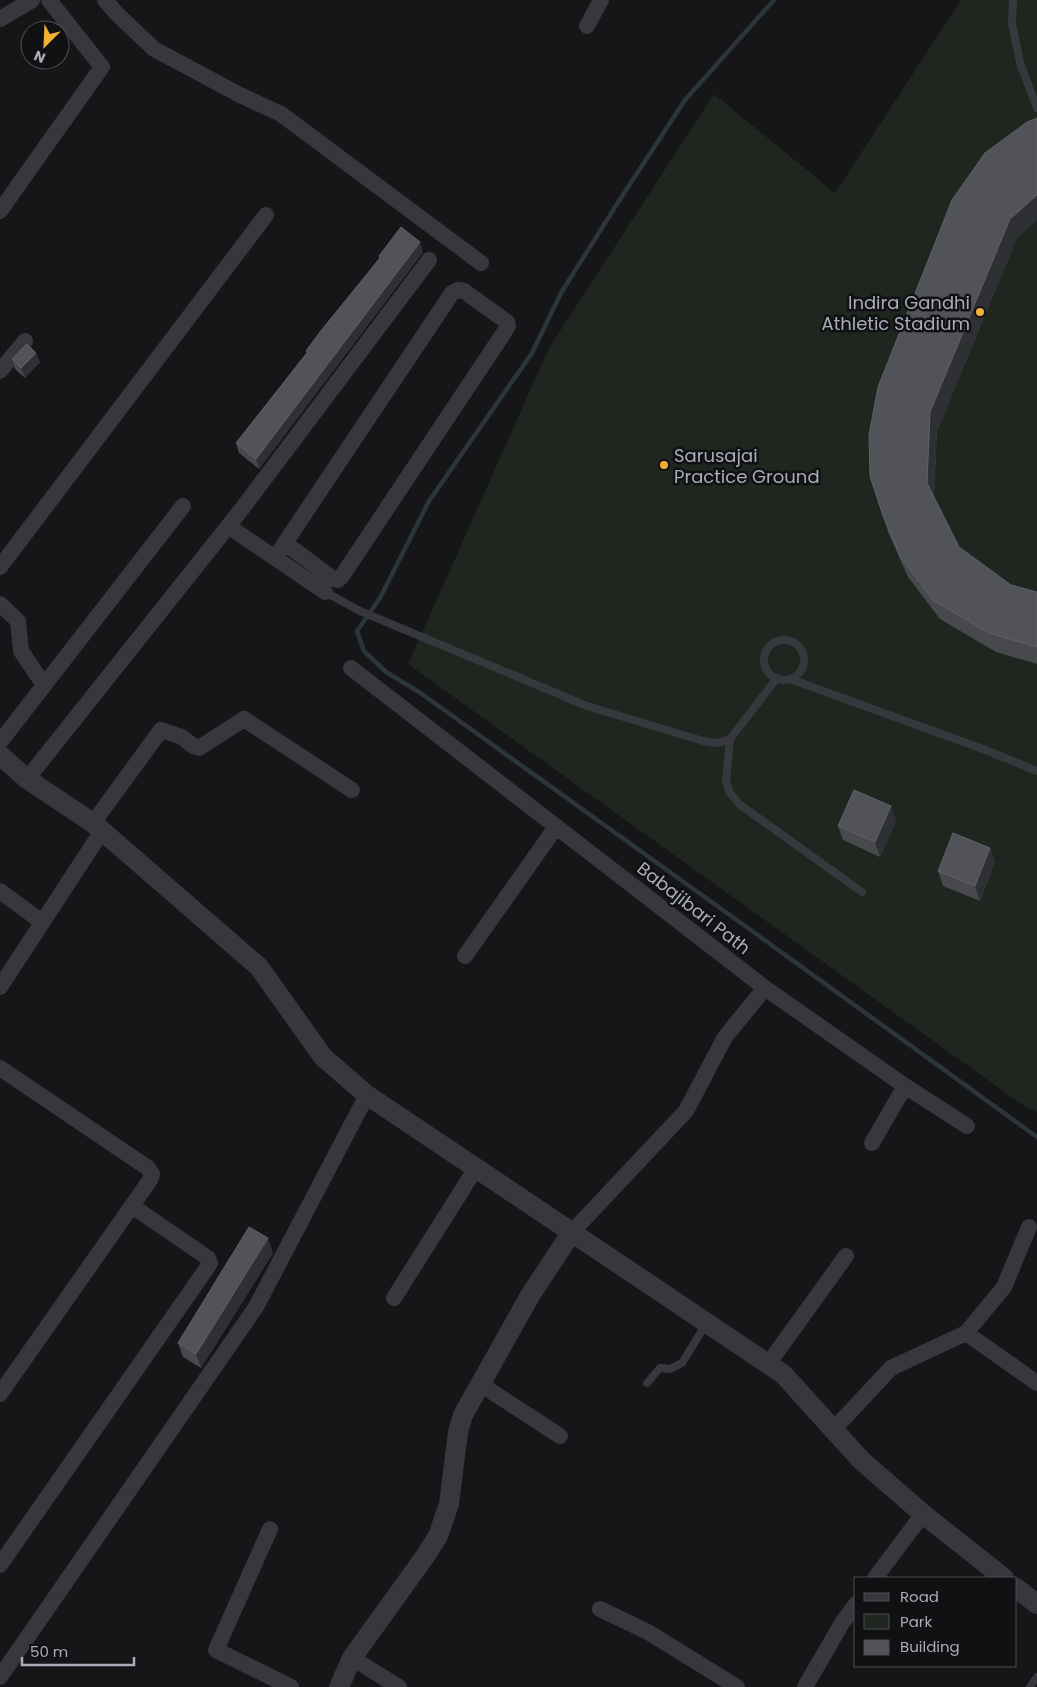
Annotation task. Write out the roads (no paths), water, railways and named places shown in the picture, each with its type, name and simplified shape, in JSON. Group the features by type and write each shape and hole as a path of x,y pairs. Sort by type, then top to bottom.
{"street":[{"path":"0,20 32,0"},
{"path":"0,211 102,67 49,0"},
{"path":"105,0 154,49 240,95 281,114 481,263"},
{"path":"587,26 601,0"},
{"path":"0,566 266,215"},
{"path":"27,779 228,526 429,260"},
{"path":"275,558 285,543 452,293 458,290 464,291 507,322 508,326 505,332 338,580 333,579 285,543"},
{"path":"0,370 25,341"},
{"path":"0,742 183,506"},
{"path":"228,526 325,592"},
{"path":"0,604 18,621 21,650 44,685"},
{"name":"Babajibari Path","path":"351,668 765,988 905,1086 967,1126"},
{"path":"0,987 42,922 97,827 160,730 182,737 192,746 200,748 244,719 352,790"},
{"path":"0,755 27,779 97,827 258,967 323,1056 366,1095 783,1374 861,1460 923,1514 1003,1577"},
{"path":"465,956 556,827"},
{"path":"0,891 42,922"},
{"path":"339,1687 352,1658 438,1536 449,1504 458,1432 463,1415 531,1294 572,1232 686,1111 725,1037 765,988"},
{"path":"0,1068 148,1168 152,1174 150,1180 0,1394"},
{"path":"872,1143 905,1086"},
{"path":"0,1677 256,1307 366,1095"},
{"path":"394,1298 476,1168"},
{"path":"0,1564 210,1263 208,1258 132,1206"},
{"path":"834,1430 891,1368 966,1333 1004,1287 1029,1227"},
{"path":"768,1364 846,1256"},
{"path":"966,1333 1037,1383"},
{"path":"480,1384 560,1436"},
{"path":"876,1577 923,1514"},
{"path":"270,1529 216,1650 291,1687"},
{"path":"1017,1589 1037,1604"},
{"path":"805,1687 842,1623 854,1607"},
{"path":"600,1609 648,1632 737,1687"},
{"path":"352,1658 399,1687"}],"lane":[{"path":"1013,0 1012,24 1020,63 1037,108"},
{"path":"325,592 360,611 587,706 703,741 718,743 730,739"},
{"path":"781,640 793,642 799,646 804,658 800,671 784,680 777,678 767,670 764,658 769,646 781,640"},
{"path":"777,678 730,739 726,780 730,793 739,804 862,892"},
{"path":"790,678 1037,771"},
{"path":"648,1383 660,1368 670,1369 682,1363 707,1323"},
{"path":"1030,1687 1037,1677"}],"waterway":[{"path":"774,0 685,100 561,293 532,353 429,501 380,598 357,631 364,651 386,672 419,692 1037,1137"}],"place":[{"name":"Indira Gandhi Athletic Stadium","path":"980,312"},
{"name":"Sarusajai Practice Ground","path":"664,465"}]}
